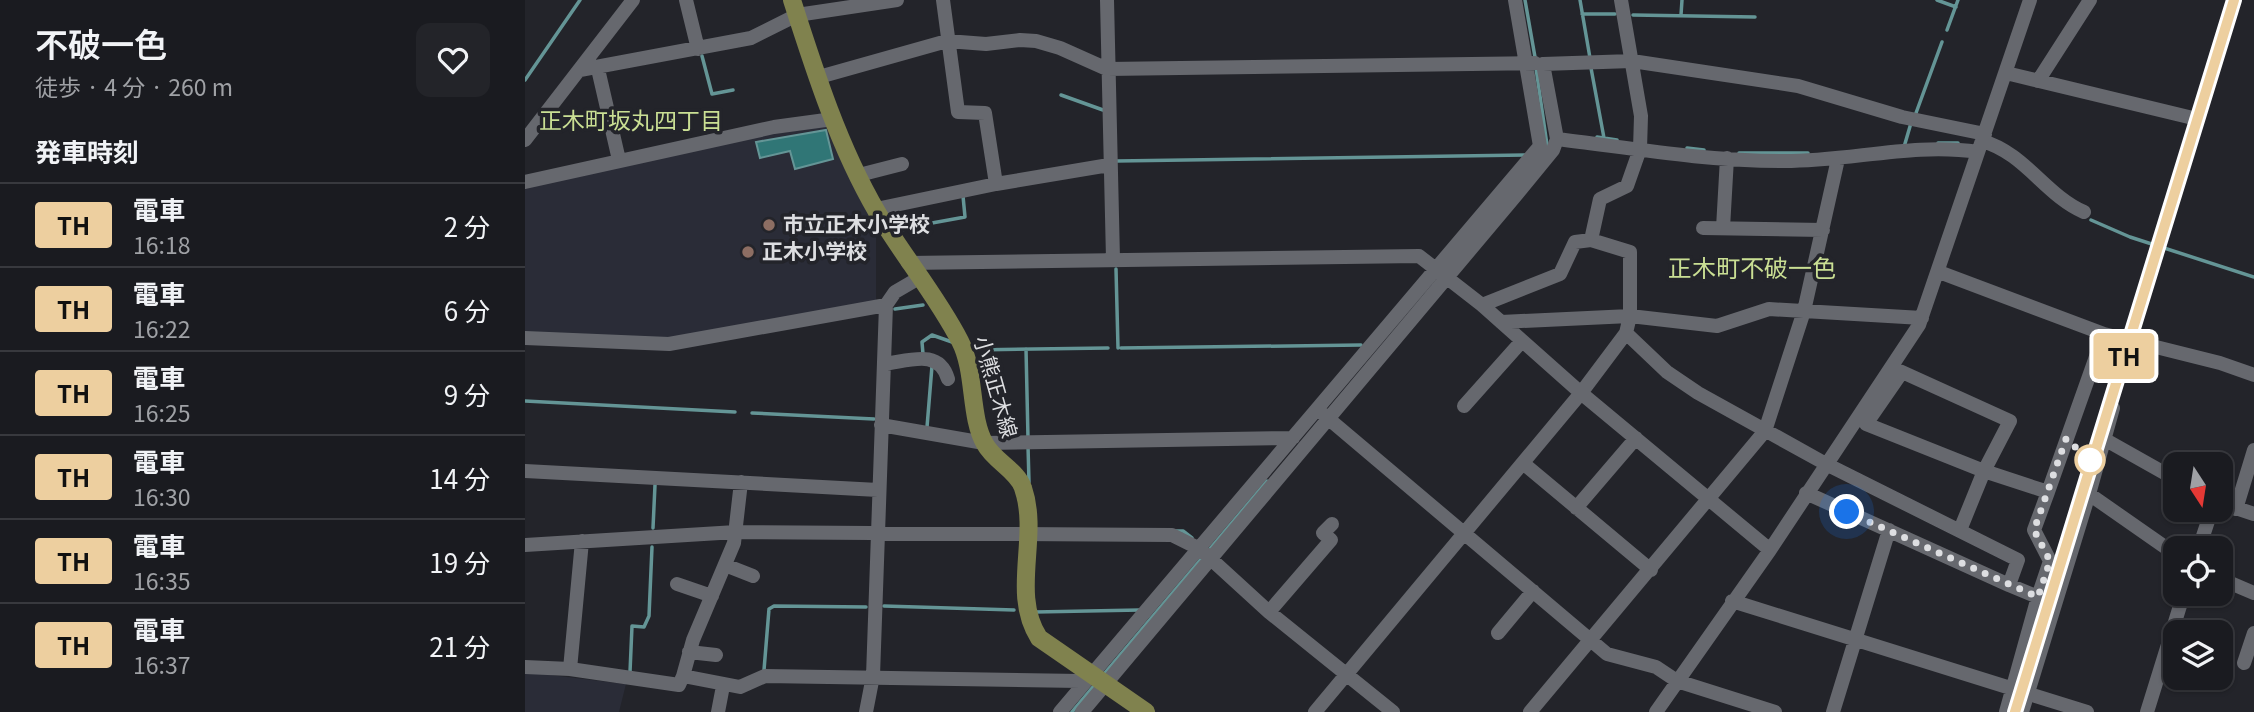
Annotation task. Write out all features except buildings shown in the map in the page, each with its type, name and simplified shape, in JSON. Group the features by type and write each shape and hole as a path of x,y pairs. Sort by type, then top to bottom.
{"main road":[{"name":"小熊正木線","path":"795,7 833,119 859,175 908,263 962,345 984,443 996,460 1022,484 1028,504 1026,605 1030,624 1039,638 1146,712"}],"street":[{"path":"525,140 633,0"},
{"path":"686,0 698,49"},
{"path":"579,70 597,69 751,38 795,7 897,0"},
{"path":"943,0 958,112 985,113 996,184"},
{"path":"1107,0 1113,259"},
{"path":"1205,554 1317,408 1553,150 1557,139 1515,0"},
{"path":"1591,240 1600,199 1626,186 1640,149 1641,116 1621,0"},
{"path":"1656,712 1770,550 1905,349 1921,318 1939,272 2030,0"},
{"path":"2038,81 2090,0"},
{"path":"819,76 947,41 986,44 1037,41 1107,69 1632,61 1798,86 1982,143 2001,146 2027,165 2073,208 2084,212"},
{"path":"1061,712 1098,679 1205,554 1329,419 1540,146 1536,63"},
{"path":"597,69 618,160"},
{"path":"2006,73 2197,119"},
{"path":"525,182 775,127 833,119"},
{"path":"1557,139 1727,158 1780,161 1838,159 1982,143"},
{"path":"1723,228 1727,158"},
{"path":"1530,712 1765,431 1804,311 1838,159"},
{"path":"859,175 902,164"},
{"path":"876,209 996,184 1109,165"},
{"path":"1703,228 1823,230"},
{"path":"1315,712 1581,393 1626,333 1630,316 1630,252 1591,240 1575,242 1560,274 1482,305"},
{"path":"908,263 1419,256 1482,305 1581,393 1770,550"},
{"path":"1939,272 2104,334 2220,363 2254,375"},
{"path":"866,712 873,676 886,305 895,292 919,278"},
{"path":"525,338 669,344 886,305"},
{"path":"1501,322 1630,316 1717,326 1769,309 1921,318"},
{"path":"1626,333 1677,379 1765,431 2018,560 2009,585"},
{"path":"2006,712 2050,561 2034,530 2104,334"},
{"path":"1464,405 1522,341"},
{"path":"884,364 920,358 935,359 942,364 948,379"},
{"path":"1961,530 1984,471 2010,421 1902,372 1866,424 1984,471 2048,492"},
{"path":"1317,408 1607,654 1656,667 1677,681 1775,712"},
{"path":"2022,712 2113,408"},
{"path":"881,425 984,443 1293,438"},
{"path":"1576,508 1636,438"},
{"path":"2104,439 2163,472"},
{"path":"2236,509 2254,450"},
{"path":"1523,463 1651,570"},
{"path":"525,471 878,491"},
{"path":"525,667 570,669 678,685 736,532 741,482"},
{"path":"1806,493 2038,597"},
{"path":"2089,494 2163,546"},
{"path":"2233,508 2254,514"},
{"path":"1269,612 1331,540 1323,533 1332,524"},
{"path":"1833,712 1889,530"},
{"path":"525,545 736,532 1172,535 1205,554 1269,612 1393,712"},
{"path":"570,669 582,541"},
{"path":"725,565 753,576"},
{"path":"677,584 712,596"},
{"path":"2233,584 2254,593"},
{"path":"1498,633 1533,591"},
{"path":"1732,601 2087,712"},
{"path":"2147,712 2180,606"},
{"path":"2244,663 2254,633"},
{"path":"689,652 716,655"},
{"path":"683,676 723,686 740,687 765,676 1080,681 1098,679"},
{"path":"1082,712 1098,679"},
{"path":"718,712 723,686"}],"shaded area":[{"name":"正木小学校","path":"828,126 876,226 876,302 664,341 525,333 525,186 740,139"},
{"path":"525,672 626,684 619,712 525,712"}],"water":[{"path":"826,130 833,159 795,169 790,151 760,158 756,142"}],"waterway":[{"path":"525,80 580,0"},
{"path":"1525,0 1535,57"},
{"path":"1580,0 1590,58"},
{"path":"1681,15 1682,0"},
{"path":"1937,0 1956,7"},
{"path":"1947,30 1958,0"},
{"path":"1582,14 1615,14"},
{"path":"1633,15 1755,17"},
{"path":"1916,113 1942,42"},
{"path":"702,56 712,94 733,90"},
{"path":"1536,68 1547,145 1545,149"},
{"path":"1591,68 1604,138"},
{"path":"1061,95 1103,110"},
{"path":"1904,147 1911,123"},
{"path":"1597,137 1617,140"},
{"path":"1938,143 1958,143"},
{"path":"1687,148 1704,150"},
{"path":"1739,153 1808,153"},
{"path":"1116,161 1525,155"},
{"path":"898,232 910,227 965,217 963,196"},
{"path":"2091,220 2130,237 2254,277"},
{"path":"1116,269 1118,348"},
{"path":"895,309 923,305"},
{"path":"923,354 922,342 932,335 952,342"},
{"path":"1121,348 1361,345"},
{"path":"972,350 1108,348"},
{"path":"1026,349 1028,438"},
{"path":"927,427 932,366"},
{"path":"525,401 735,412"},
{"path":"752,413 874,419"},
{"path":"1028,446 1029,482"},
{"path":"1209,550 1267,481"},
{"path":"653,528 655,485"},
{"path":"1175,531 1183,531 1192,538"},
{"path":"630,672 632,626 644,627 649,616 652,547"},
{"path":"1105,673 1202,558"},
{"path":"764,670 769,609 774,606 866,607"},
{"path":"884,606 1014,610"},
{"path":"1035,612 1140,610"},
{"path":"1072,712 1093,687"}],"railway":[{"path":"2015,712 2234,0"}],"train":[{"name":"TH","path":"2015,712 2090,460 2234,0"}],"place":[{"name":"市立正木小学校","path":"769,225"},
{"name":"正木小学校","path":"748,252"}],"district":[{"name":"正木町坂丸四丁目","path":"631,121"},
{"name":"正木町不破一色","path":"1752,269"}],"route":[{"path":"1847,512 2038,597 2050,561 2034,530 2066,439 2090,460"}]}
